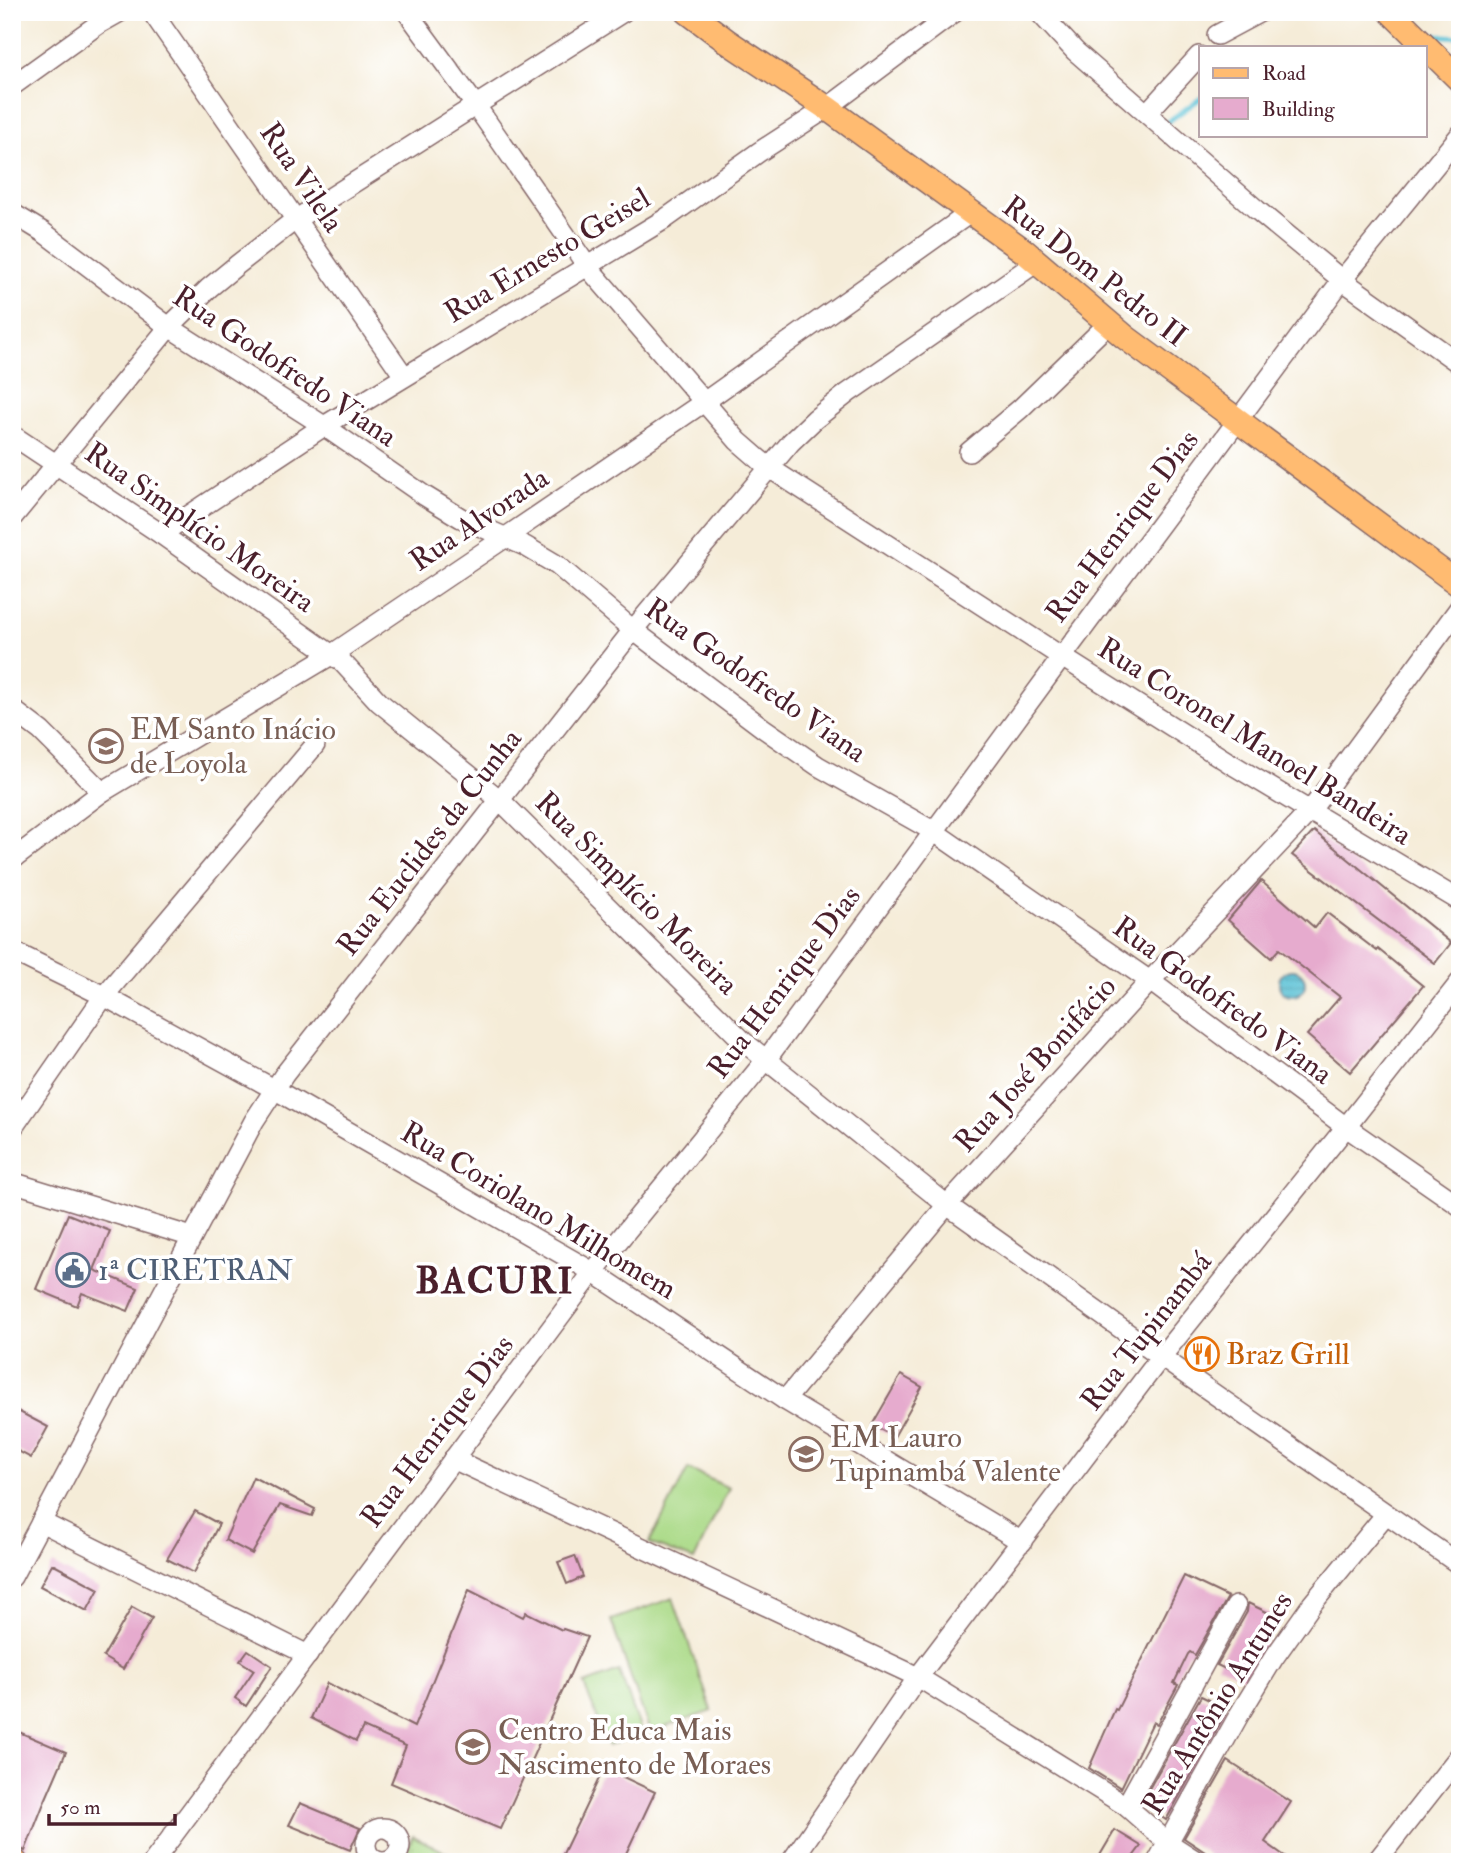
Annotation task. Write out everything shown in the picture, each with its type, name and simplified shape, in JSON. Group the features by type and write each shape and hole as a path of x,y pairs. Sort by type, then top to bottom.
{"main road":[{"name":"Rua Dom Pedro II","path":"688,12 827,108 1031,257 1109,323 1237,421 1460,585"},
{"path":"1391,12 1426,46"},
{"path":"1426,46 1460,80"}],"street":[{"path":"12,86 97,25 120,12"},
{"name":"Rua Vilela","path":"152,12 404,376"},
{"name":"Rua Coronel Manoel Bandeira","path":"407,12 587,266 738,441 768,467 1228,762 1460,901"},
{"path":"12,518 169,327 228,273 295,220 622,12"},
{"name":"Rua Ernesto Geisel","path":"161,534 404,376 665,219 759,152 827,108 955,12"},
{"path":"1039,12 1075,51 1257,210 1342,280 1460,364"},
{"path":"1217,35 1260,12"},
{"path":"1147,113 1199,56"},
{"name":"Rua Henrique Dias","path":"153,1862 593,1272 766,1060 1342,280 1460,135"},
{"name":"Rua Godofredo Viana","path":"12,213 43,232 169,327 324,426 452,513 525,546 557,565 633,630 763,728 818,766 933,831 1150,981 1346,1127 1460,1206"},
{"name":"Rua Alvorada","path":"12,860 102,792 337,659 506,537 708,407 977,218"},
{"name":"Rua Euclides da Cunha","path":"12,1577 254,1121 284,1075 633,630 768,467 815,419 1031,257"},
{"path":"969,452 1020,409 1109,323"},
{"name":"Rua Simplício Moreira","path":"12,435 161,534 337,659 379,702 500,800 744,1042 947,1205 1460,1565"},
{"name":"Rua José Bonifácio","path":"785,1400 947,1205 1150,981 1311,810 1460,607"},
{"path":"12,709 41,731 102,792"},
{"path":"12,1129 104,996 315,746"},
{"name":"Rua Coriolano Milhomem","path":"12,951 104,996 274,1089 593,1272 785,1400 1022,1542"},
{"name":"Rua Tupinambá","path":"791,1862 918,1677 1161,1357 1460,982"},
{"path":"12,1182 192,1237"},
{"path":"453,1459 918,1677 1126,1807 1167,1842 1198,1862"},
{"name":"Rua Antônio Antunes","path":"1157,1862 1273,1658 1312,1604 1386,1514"},
{"path":"41,1522 308,1655"},
{"path":"1126,1807 1236,1606"},
{"path":"1376,1862 1460,1755"}],"green space":[{"path":"688,1469 729,1488 694,1560 649,1543"},
{"path":"673,1598 712,1711 650,1732 611,1620"},
{"path":"619,1671 642,1733 608,1746 584,1684"},
{"path":"413,1836 461,1860 464,1862 402,1862"}],"water":[{"path":"1292,970 1301,974 1305,983 1301,992 1292,996 1283,992 1279,983 1283,974"}],"building":[{"path":"1314,831 1451,943 1435,963 1292,855"},
{"path":"1261,881 1315,928 1327,913 1377,951 1378,949 1423,986 1350,1072 1307,1035 1340,997 1279,949 1271,958 1228,920"},
{"path":"68,1214 110,1231 94,1270 138,1288 128,1311 82,1293 77,1306 36,1289"},
{"path":"901,1375 922,1387 894,1437 872,1425"},
{"path":"12,1408 48,1427 31,1458 12,1448"},
{"path":"253,1477 315,1509 312,1516 280,1505 252,1554 225,1540"},
{"path":"195,1511 219,1524 194,1573 167,1559"},
{"path":"575,1556 583,1577 567,1584 558,1562"},
{"path":"52,1564 99,1589 87,1611 40,1586"},
{"path":"1184,1576 1228,1597 1195,1655 1190,1652 1188,1654 1174,1683 1178,1685 1157,1724 1153,1722 1121,1788 1089,1768 1115,1709 1117,1710"},
{"path":"469,1590 523,1617 526,1612 562,1630 587,1637 500,1829 391,1783 406,1746 363,1727 356,1741 311,1718 327,1683 414,1727"},
{"path":"1248,1603 1279,1618 1246,1679 1217,1665 1247,1612"},
{"path":"132,1607 152,1618 123,1669 103,1657"},
{"path":"248,1650 272,1666 246,1706 235,1698 254,1670 240,1661"},
{"path":"1201,1696 1228,1709 1166,1820 1141,1803"},
{"path":"12,1729 66,1752 25,1851 12,1847"},
{"path":"1228,1761 1291,1802 1265,1842 1293,1862 1216,1862 1184,1838"},
{"path":"604,1768 655,1792 622,1862 559,1862"},
{"path":"300,1803 360,1828 350,1850 289,1825"},
{"path":"1115,1830 1141,1846 1129,1862 1096,1862"}],"waterway":[{"path":"1431,35 1460,37"},
{"path":"1166,123 1199,99"}],"place":[{"name":"EM Santo Inácio de Loyola","path":"106,746"},
{"name":"1ª CIRETRAN","path":"73,1270"},
{"name":"Braz Grill","path":"1202,1354"},
{"name":"EM Lauro Tupinambá Valente","path":"806,1454"},
{"name":"Centro Educa Mais Nascimento de Moraes","path":"473,1747"}],"district":[{"name":"BACURI","path":"495,1280"}]}
